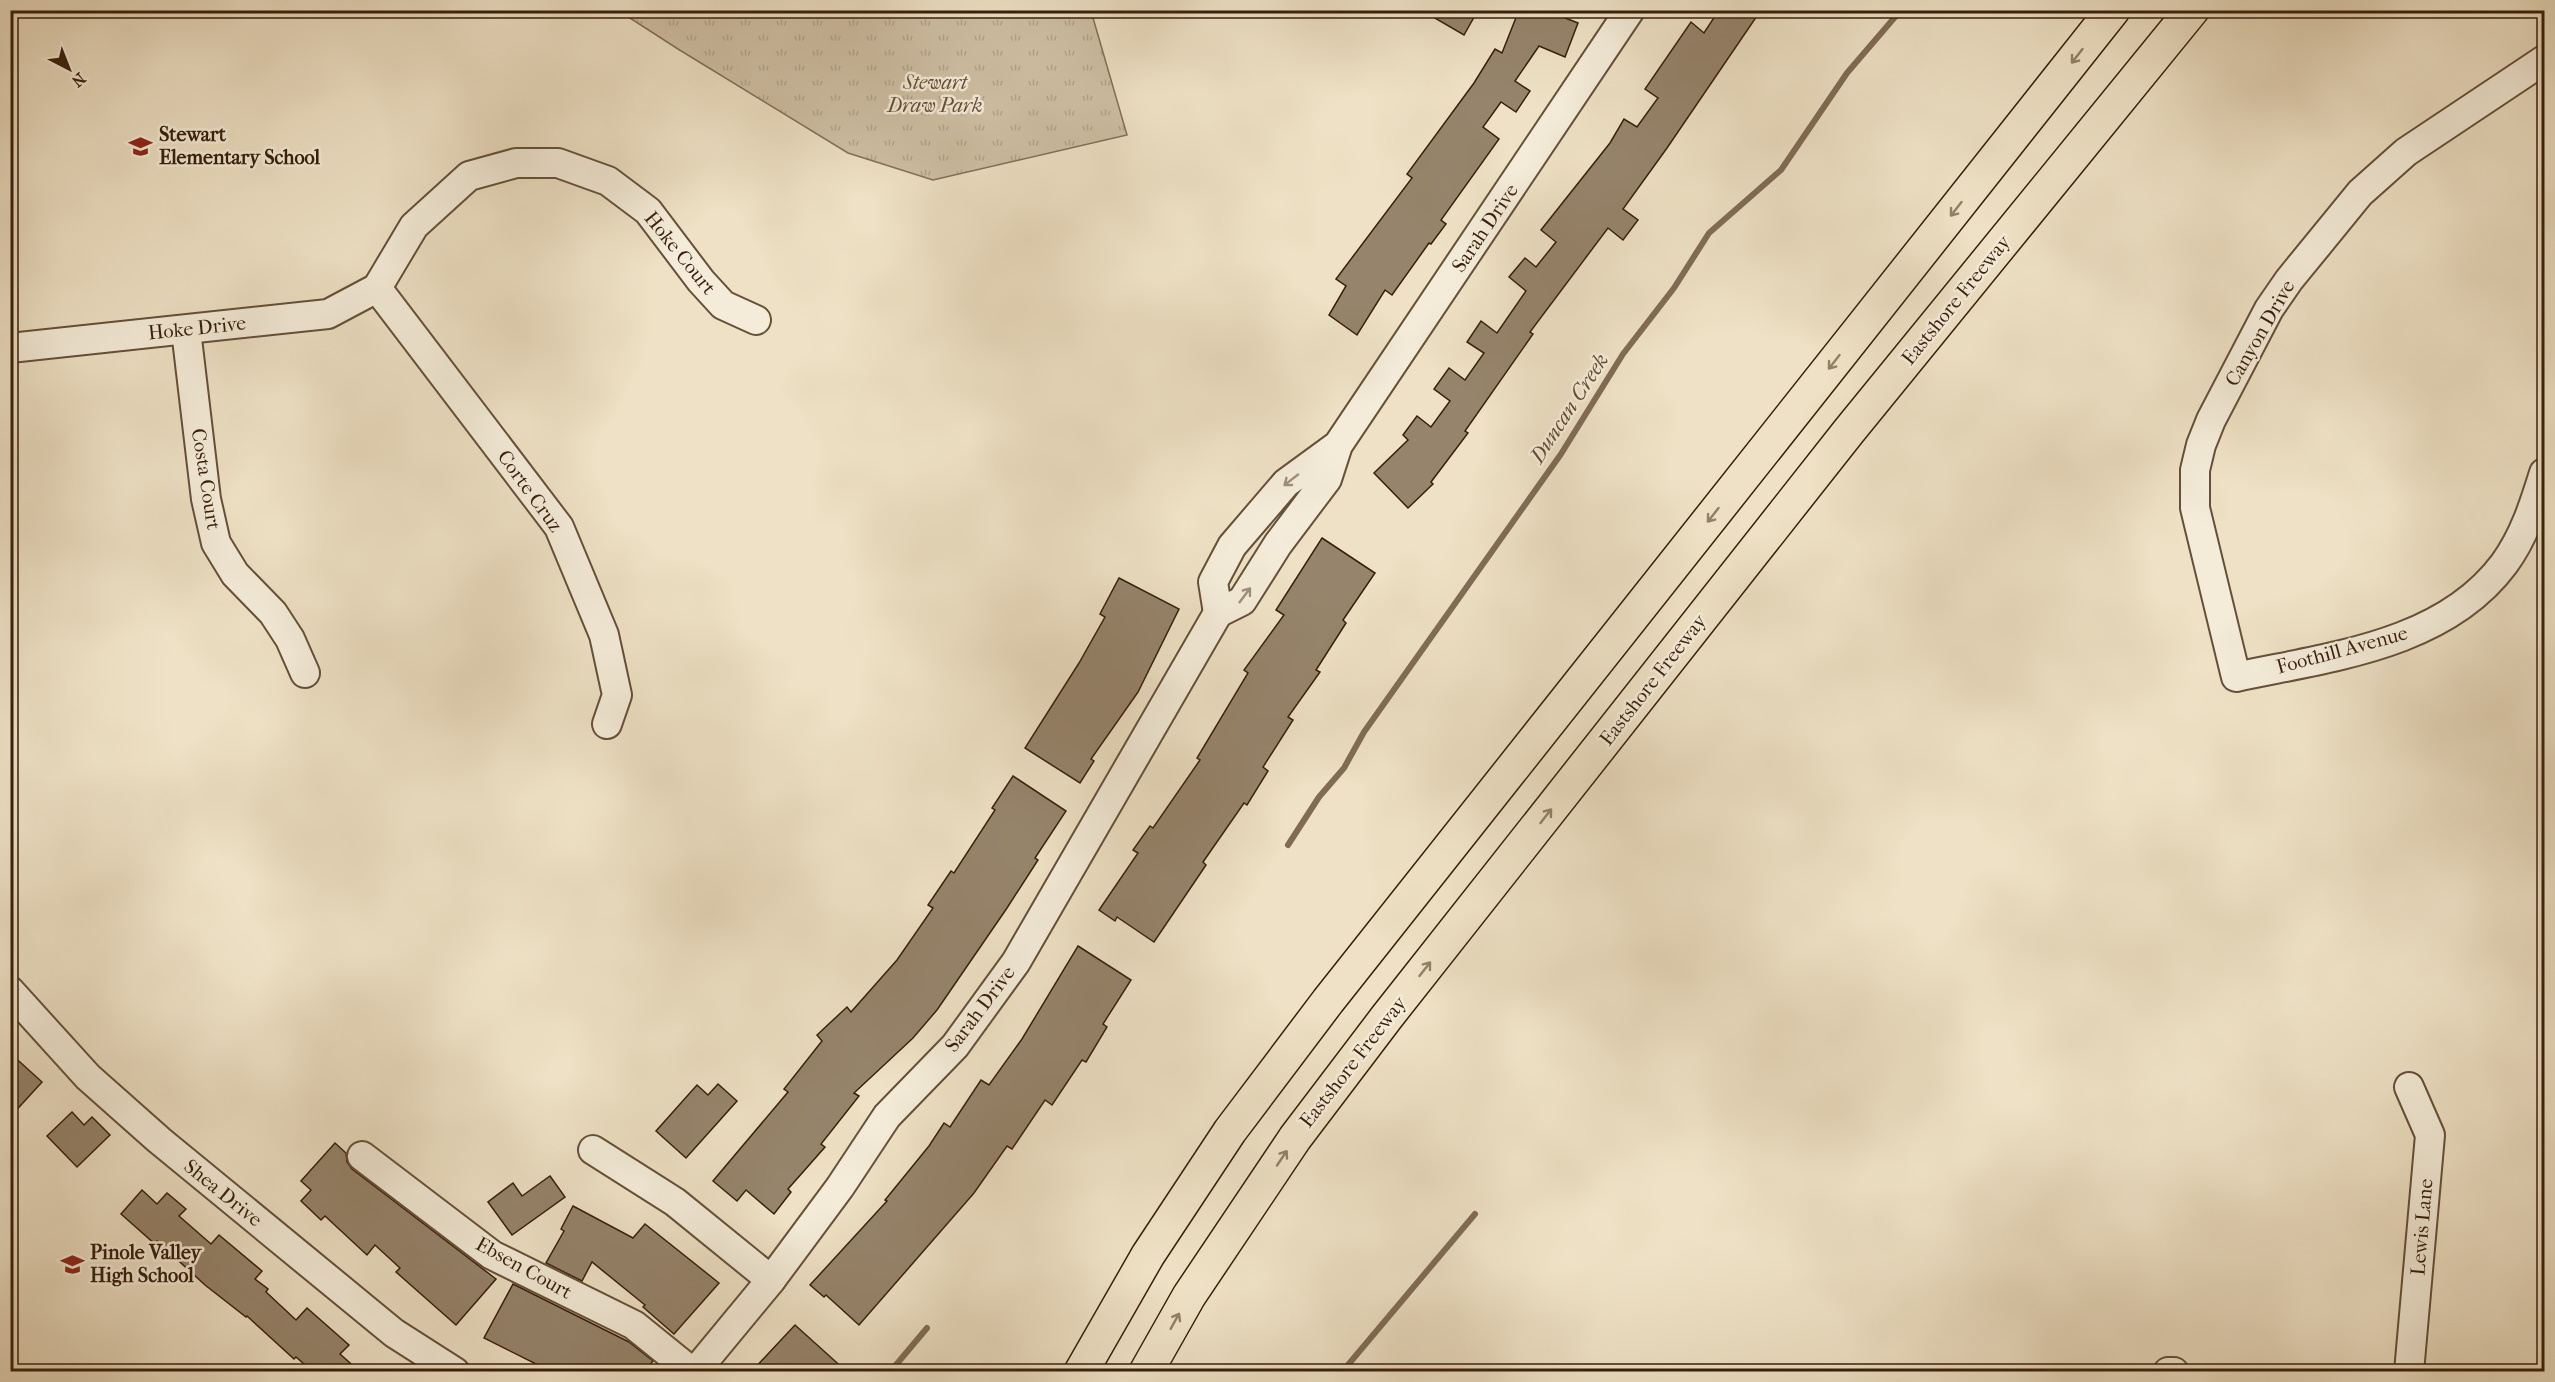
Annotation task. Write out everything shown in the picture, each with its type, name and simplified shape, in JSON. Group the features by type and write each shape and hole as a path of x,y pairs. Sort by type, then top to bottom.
{"highway":[{"path":"1081,1371 1149,1255 1230,1131 1321,1010 2113,10"},
{"name":"Eastshore Freeway","path":"1146,1371 1189,1296 1295,1138 1386,1018 1850,431 2192,10"}],"street":[{"name":"Sarah Drive","path":"693,1371 771,1280 840,1187 887,1116 955,1046 1016,962 1218,613 1242,601 1278,544 1322,487 1338,445 1622,13"},
{"name":"Canyon Drive","path":"2236,677 2195,508 2195,470 2201,445 2211,420 2269,309 2289,280 2360,193 2406,152 2544,60"},
{"name":"Hoke Court","path":"377,288 414,226 469,176 516,163 558,164 608,181 648,211 701,281 723,305 756,320"},
{"name":"Hoke Drive","path":"10,348 327,314 377,288"},
{"name":"Corte Cruz","path":"377,288 559,527 604,635 617,695 607,724"},
{"name":"Costa Court","path":"186,330 206,499 216,543 235,574 273,613 290,639 304,673"},
{"name":"Sarah Drive","path":"1218,613 1214,582 1232,546 1286,483 1338,445"},
{"name":"Foothill Avenue","path":"2236,677 2367,648 2413,632 2455,610 2504,565 2530,516 2544,473"},
{"name":"Shea Drive","path":"10,991 88,1077 159,1140 394,1333 455,1371"},
{"name":"Lewis Lane","path":"2409,1087 2430,1136 2409,1371"},
{"path":"593,1150 675,1202 771,1280"},
{"name":"Ebsen Court","path":"362,1156 492,1255 634,1325 693,1371"},
{"path":"2168,1371 2174,1371"}],"green space":[{"name":"Stewart Draw Park","path":"619,11 1091,11 1127,135 933,180 848,153"}],"building":[{"path":"1421,10 1478,10 1464,35"},
{"path":"1519,10 1545,10 1578,23 1565,57 1539,46 1515,81 1530,91 1516,112 1501,102 1483,127 1499,139 1441,220 1446,224 1431,244 1429,243 1392,295 1385,290 1357,335 1329,315 1346,286 1336,279 1412,178 1407,174 1474,83 1495,49 1502,53"},
{"path":"1719,10 1761,10 1623,209 1638,220 1623,240 1608,228 1530,332 1533,334 1465,431 1468,433 1431,482 1433,484 1408,508 1374,473 1408,440 1403,435 1417,416 1431,427 1450,401 1434,389 1449,368 1465,380 1484,353 1467,342 1481,321 1497,333 1526,291 1509,277 1525,258 1536,267 1556,242 1541,230 1610,143 1624,119 1637,127 1658,98 1645,89 1691,22 1704,33"},
{"path":"1322,538 1375,573 1343,620 1346,623 1316,670 1320,672 1288,717 1293,720 1263,767 1268,771 1247,805 1244,803 1203,862 1206,865 1154,942 1117,917 1115,921 1099,910 1138,853 1133,850 1150,826 1153,828 1200,760 1197,758 1248,673 1244,670 1284,615 1276,610"},
{"path":"1119,578 1179,609 1138,692 1091,759 1094,761 1080,783 1025,748 1105,617 1100,614"},
{"path":"1013,776 1066,811 1035,858 1038,860 1007,908 937,1010 913,1038 854,1093 859,1096 821,1144 825,1147 788,1189 791,1192 774,1214 746,1190 737,1201 713,1181 788,1092 784,1089 822,1041 817,1035 847,1007 851,1012 897,960 933,908 928,905 951,871 954,873 995,810 992,808"},
{"path":"1078,946 1131,980 1103,1024 1107,1027 1086,1062 1082,1060 1052,1105 1045,1100 1012,1149 1007,1146 974,1193 859,1325 826,1295 824,1297 810,1285 887,1201 885,1200 929,1146 944,1123 950,1127 981,1080 989,1085 1022,1039"},
{"path":"10,1053 42,1082 10,1117"},
{"path":"718,1084 737,1101 686,1158 656,1131 697,1085 708,1095"},
{"path":"72,1112 84,1125 92,1117 110,1135 77,1167 47,1136"},
{"path":"335,1143 346,1153 347,1162 352,1169 496,1279 456,1325 396,1272 400,1268 375,1245 367,1255 325,1216 321,1220 301,1201 311,1190 301,1181"},
{"path":"550,1176 565,1197 512,1235 488,1202 513,1183 522,1196"},
{"path":"142,1190 157,1204 167,1193 186,1209 179,1216 211,1244 219,1235 262,1271 255,1279 268,1289 266,1292 296,1320 307,1308 349,1345 340,1354 359,1371 312,1371 296,1357 294,1359 247,1316 205,1285 157,1241 155,1244 121,1214"},
{"path":"573,1206 633,1238 645,1224 719,1283 674,1334 643,1307 645,1305 592,1262 582,1281 546,1263 564,1231 561,1229"},
{"path":"513,1284 629,1342 653,1361 644,1371 550,1371 484,1338"},
{"path":"795,1325 846,1371 752,1371"}],"waterway":[{"name":"Duncan Creek","path":"1288,845 1319,797 1344,768 1364,732 1561,454 1623,354 1674,288 1709,233 1781,170 1847,73 1901,10"},
{"path":"1342,1372 1475,1214"},
{"name":"Duncan Creek","path":"890,1372 927,1328"}],"place":[{"name":"Stewart Elementary School","path":"141,146"},
{"name":"Pinole Valley High School","path":"72,1264"}]}
